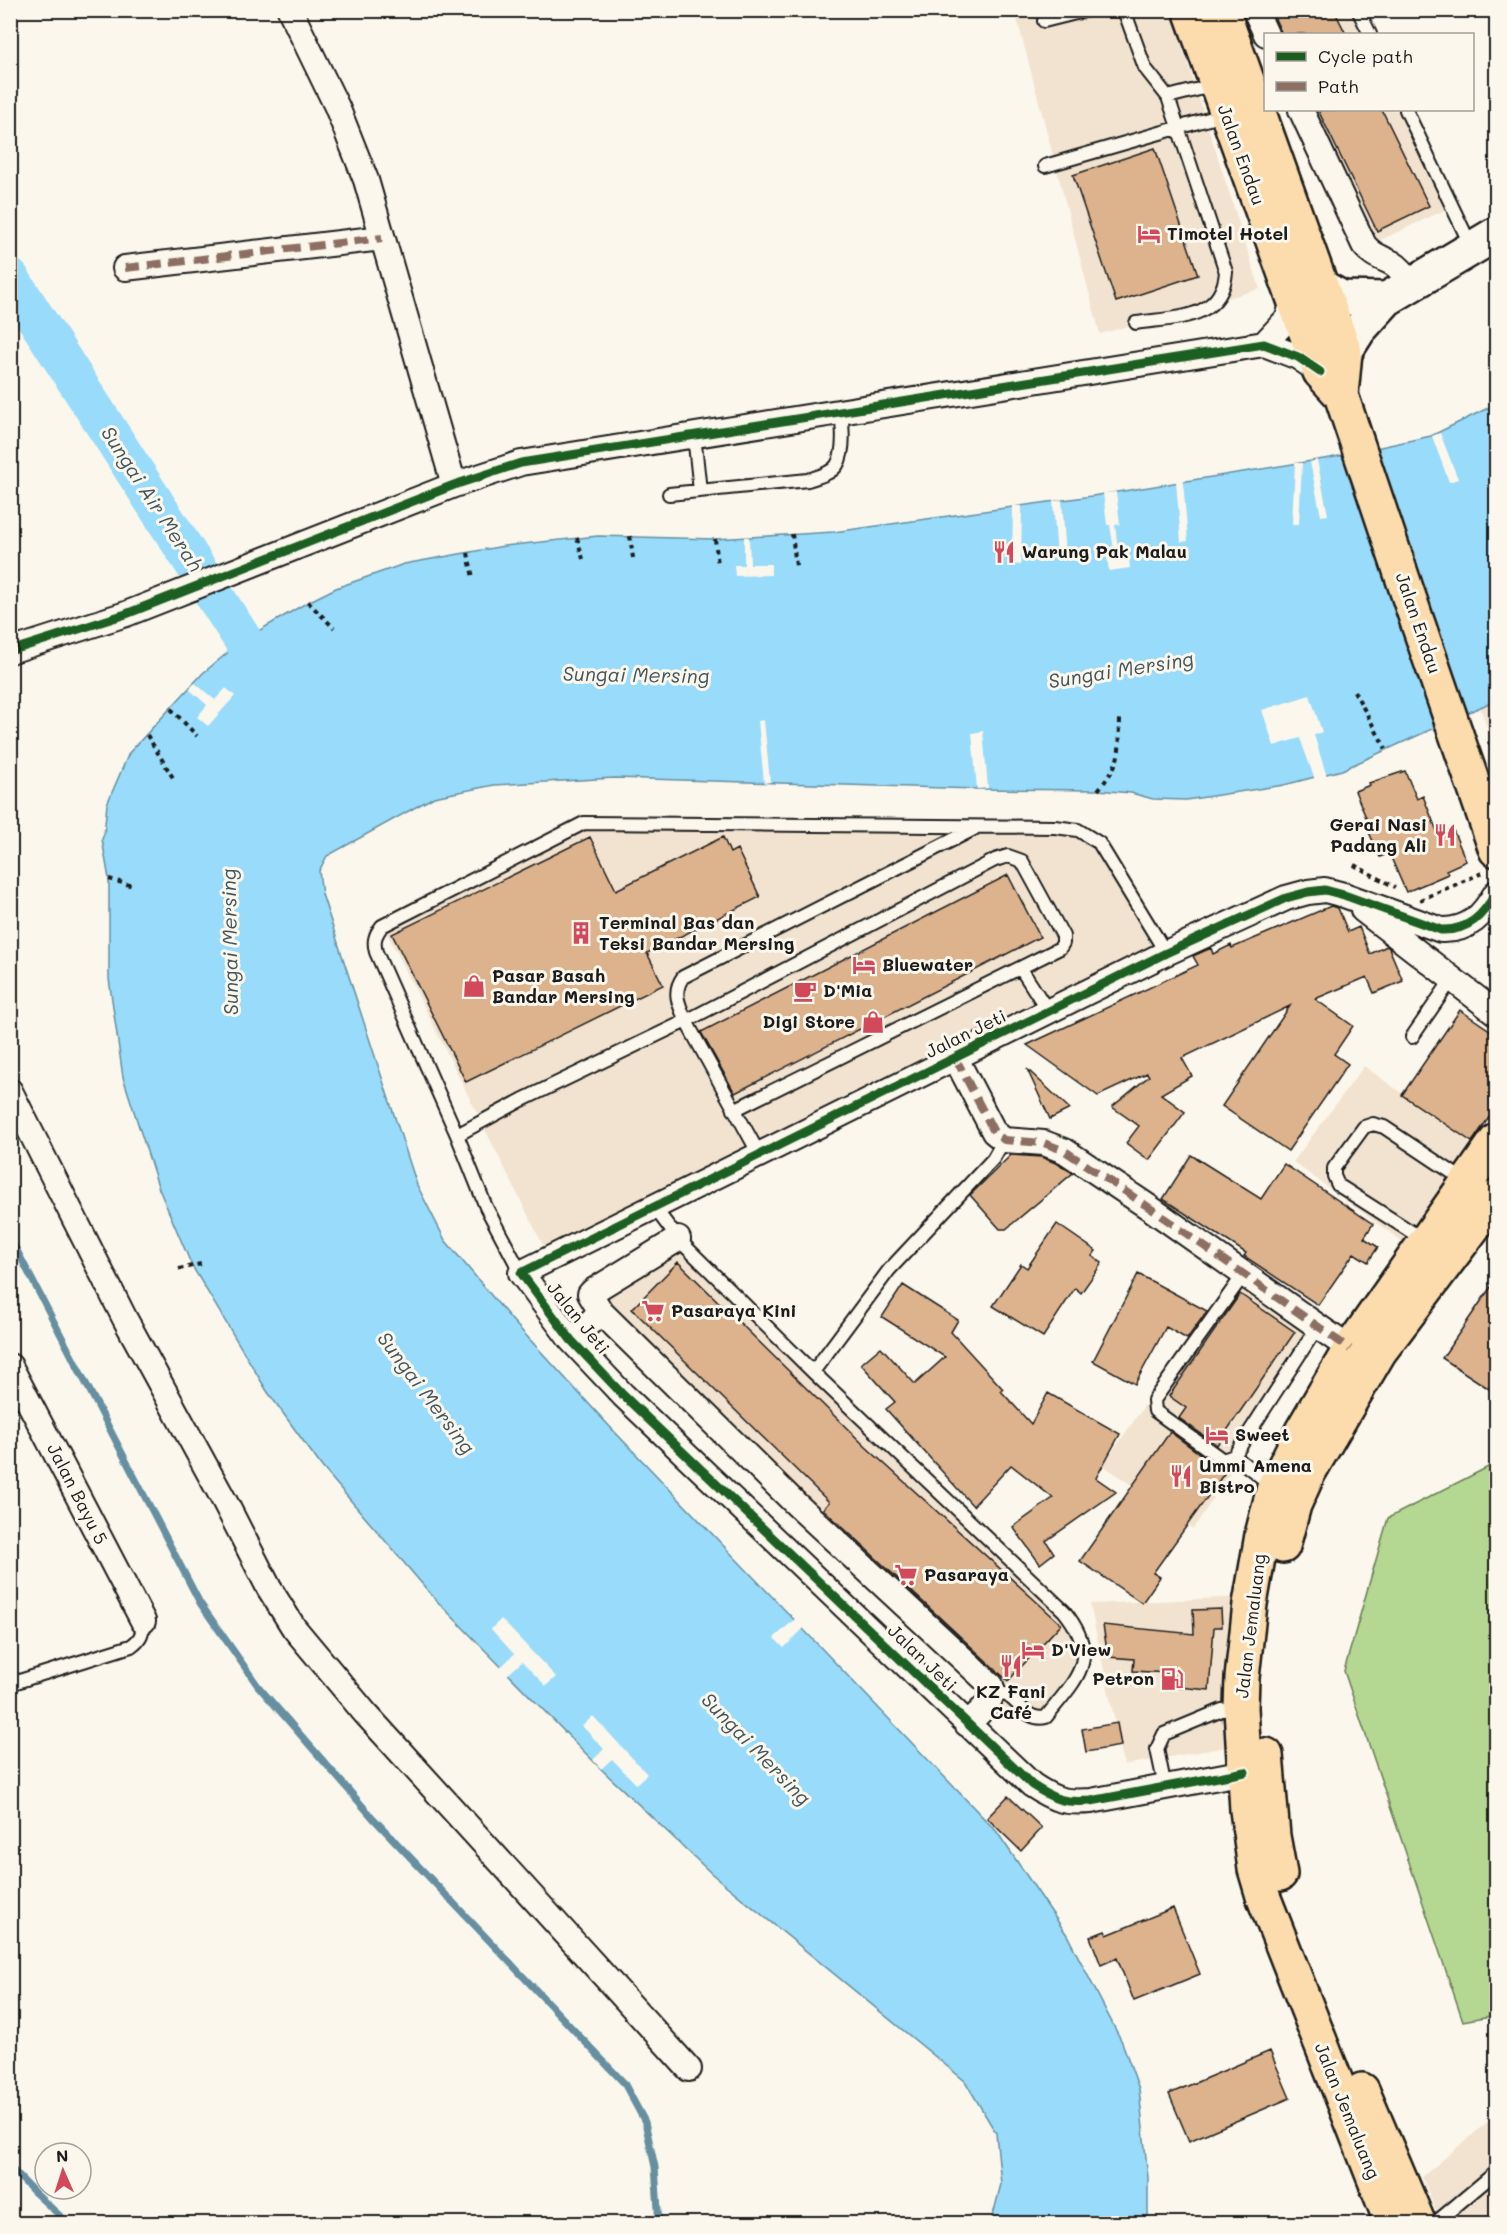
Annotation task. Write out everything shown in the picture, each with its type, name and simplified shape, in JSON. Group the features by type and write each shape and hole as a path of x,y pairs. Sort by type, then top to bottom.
{"highway":[{"name":"Jalan Endau","path":"1190,10 1222,100 1308,294"},
{"name":"Jalan Endau","path":"1222,10 1308,294 1491,850"},
{"name":"Jalan Jemaluang","path":"1392,2223 1263,1896 1250,1839 1241,1708 1242,1678 1250,1604 1262,1535 1275,1487 1303,1429 1350,1349 1497,1141"},
{"name":"Jalan Jemaluang","path":"1419,2223 1356,2075 1284,1892 1272,1827 1263,1721 1264,1678 1284,1542 1294,1505 1309,1472 1380,1351 1497,1197"}],"main road":[{"path":"1335,373 1359,330 1399,292 1485,242"},
{"path":"1308,294 1342,298 1399,292"}],"street":[{"path":"290,10 341,118 366,180 454,485"},
{"path":"1255,10 1266,33"},
{"path":"1301,111 1364,245 1370,253 1393,264 1399,292"},
{"path":"125,268 382,238"},
{"path":"1264,344 1308,294"},
{"path":"10,651 126,614 454,485 521,464 1264,344 1335,373"},
{"name":"Jalan Jeti","path":"1245,1772 1091,1802 1069,1803 1055,1800 1032,1785 622,1395 571,1340 521,1273 1166,953 1286,898 1325,890 1441,930 1452,930 1474,922 1486,910 1497,893"},
{"path":"1344,895 1497,1013"},
{"path":"955,1058 994,1131 1004,1140 1044,1143 1065,1150 1350,1349"},
{"path":"10,1091 125,1319 269,1588 294,1628 365,1713 689,2069"},
{"path":"678,1239 593,1290 590,1294 591,1299 601,1312 798,1505 991,1685 992,1699 967,1724"},
{"path":"571,1340 601,1312"},
{"name":"Jalan Bayu 5","path":"10,1366 142,1621"}],"lane":[{"path":"1044,21 1088,10"},
{"path":"1124,10 1145,68 1168,97 1226,272 1225,284 1217,300 1201,312 1136,323"},
{"path":"1358,10 1370,33"},
{"path":"1168,97 1222,100"},
{"path":"1045,166 1180,128 1222,100"},
{"path":"1407,111 1485,242"},
{"path":"669,495 808,480 827,473 837,465 841,451 843,430 841,413"},
{"path":"694,435 700,492"},
{"path":"521,1273 486,1207 373,942 382,926 584,823 1055,827 1078,830 1099,843 1166,953"},
{"path":"759,1155 686,1021 676,993 677,985 682,977 978,827"},
{"path":"457,1136 522,1100 686,1021 995,860 1008,856 1022,861 1063,936 1060,948 734,1110"},
{"path":"1021,969 1048,1011"},
{"path":"1412,1037 1452,979"},
{"path":"1425,1241 1338,1185 1334,1176 1334,1168 1364,1127 1373,1124 1384,1127 1467,1183"},
{"path":"813,1372 889,1270 993,1159 1004,1140"},
{"path":"654,1207 678,1239 813,1372 1064,1611 1075,1625 1084,1658 1082,1670 1046,1717 1038,1719 1031,1716 1008,1695 993,1692"},
{"path":"1244,1274 1154,1400 1155,1411 1223,1460 1234,1456 1318,1326"},
{"path":"1234,1456 1275,1487"},
{"path":"10,1684 130,1646 139,1640 143,1632 142,1621"},
{"path":"1165,1787 1157,1749 1164,1734 1222,1710 1241,1708"},
{"path":"1434,2223 1497,2172"}],"path":[{"path":"792,534 796,566"},
{"path":"630,536 633,558"},
{"path":"577,538 583,560"},
{"path":"715,539 718,565"},
{"path":"468,553 473,578"},
{"path":"308,602 334,628"},
{"path":"1354,691 1386,749"},
{"path":"171,710 197,736"},
{"path":"1098,790 1113,771 1119,756 1120,719"},
{"path":"147,735 175,781"},
{"path":"1410,895 1419,900 1491,850"},
{"path":"1354,865 1400,890"},
{"path":"109,879 133,886"},
{"path":"179,1269 205,1263"}],"shaded area":[{"path":"1015,11 1171,11 1260,289 1100,334"},
{"path":"1246,11 1351,11 1362,33 1264,33 1264,51"},
{"path":"1292,111 1399,111 1447,209 1357,251"},
{"path":"1496,700 1496,754 1480,707"},
{"path":"585,829 1073,834 1096,847 1156,947 547,1253 385,929"},
{"path":"1364,1066 1476,1146 1407,1245 1293,1162"},
{"path":"678,1231 888,1437 1072,1611 1081,1623 1089,1658 1086,1674 1051,1721 1029,1723 999,1705 585,1286"},
{"path":"1235,1276 1320,1337 1193,1529 1103,1465"},
{"path":"1244,1597 1238,1745 1124,1765 1090,1604"},
{"path":"1496,2115 1496,2223 1441,2223 1422,2177"}],"green space":[{"path":"1496,1463 1496,2015 1463,2021 1344,1671 1388,1518"}],"water":[{"name":"Sungai Mersing","path":"1496,404 1496,700 1342,770 1284,785 1186,800 1153,799 1131,793 1098,790 977,789 615,778 494,785 434,797 327,856 319,871 322,894 417,1185 445,1240 511,1319 611,1428 997,1832 1067,1935 1122,2042 1139,2089 1148,2178 1148,2223 991,2223 1001,2184 996,2133 965,2081 712,1874 601,1769 435,1599 322,1467 267,1391 192,1266 159,1189 123,1077 109,979 109,879 102,839 107,804 129,753 203,673 243,640 336,588 404,564 504,546 598,536 715,539 834,532 1092,496 1330,458 1431,436"}],"pier":[{"path":"1440,433 1458,479 1449,482 1432,436"},
{"path":"1317,460 1328,515 1321,516 1310,462"},
{"path":"1295,463 1302,463 1299,524 1292,524"},
{"path":"1176,481 1183,481 1188,541 1181,542"},
{"path":"1116,492 1120,524 1115,525 1118,549 1128,548 1130,568 1109,571 1106,551 1114,550 1110,525 1107,525 1103,493"},
{"path":"1062,500 1066,557 1057,558 1053,501"},
{"path":"1013,506 1022,506 1021,565 1012,564"},
{"path":"744,537 749,537 750,564 771,564 771,575 735,576 734,565 744,565"},
{"path":"195,683 215,700 226,688 235,696 208,726 197,717 207,705 189,689"},
{"path":"1310,695 1322,732 1314,735 1327,777 1315,780 1300,738 1274,746 1262,710"},
{"path":"764,720 770,782 764,783 758,721"},
{"path":"983,731 988,788 977,789 972,733"},
{"path":"501,1619 556,1677 546,1686 522,1662 506,1676 499,1669 514,1654 491,1629"},
{"path":"795,1619 804,1628 784,1648 774,1638"},
{"path":"593,1716 647,1774 636,1784 612,1759 601,1769 593,1760 604,1749 582,1726"}],"building":[{"path":"1271,10 1334,10 1346,33 1282,33"},
{"path":"1318,111 1382,111 1429,206 1377,231"},
{"path":"1155,148 1198,275 1116,302 1073,175"},
{"path":"1405,771 1417,799 1423,796 1439,836 1453,830 1466,861 1446,870 1448,874 1406,892 1389,853 1380,857 1364,821 1367,820 1355,791 1370,785 1369,783"},
{"path":"590,837 616,890 723,837 730,853 737,849 760,897 647,953 663,985 466,1082 392,934"},
{"path":"1008,875 1040,937 735,1093 701,1032"},
{"path":"1331,906 1338,908 1348,932 1359,927 1370,954 1387,946 1389,948 1403,981 1374,993 1367,977 1315,999 1353,1026 1334,1054 1348,1064 1288,1151 1222,1106 1290,1006 1182,1058 1192,1076 1161,1094 1185,1112 1149,1160 1126,1143 1139,1126 1112,1107 1149,1076 1147,1073 1098,1096 1027,1045 1198,965 1193,956 1211,948 1213,954 1231,945 1232,948"},
{"path":"1460,1010 1497,1035 1497,1106 1472,1142 1402,1095"},
{"path":"1027,1069 1070,1109 1050,1119"},
{"path":"1011,1155 1041,1157 1073,1173 1006,1229 1000,1229 970,1195"},
{"path":"1191,1155 1261,1199 1284,1164 1373,1224 1364,1238 1378,1247 1368,1262 1354,1253 1318,1305 1244,1256 1246,1253 1163,1199"},
{"path":"1057,1224 1096,1251 1092,1256 1102,1263 1081,1293 1075,1288 1043,1337 993,1306 1021,1264 1027,1268"},
{"path":"678,1262 866,1447 1061,1624 1008,1681 823,1509 829,1502 632,1309"},
{"path":"1138,1274 1207,1311 1187,1339 1166,1327 1135,1384 1093,1361"},
{"path":"1497,1278 1497,1394 1442,1358"},
{"path":"903,1285 958,1320 951,1332 1003,1389 1001,1391 1031,1424 1048,1393 1120,1434 1096,1478 1116,1492 1046,1541 1054,1553 1040,1564 1013,1527 1053,1498 1011,1465 973,1506 886,1409 895,1402 861,1364 881,1347 915,1384 945,1357 882,1317"},
{"path":"1240,1294 1295,1332 1217,1445 1179,1418 1186,1408 1169,1396"},
{"path":"1170,1432 1218,1467 1228,1468 1153,1573 1160,1577 1142,1603 1080,1561"},
{"path":"1221,1609 1222,1627 1214,1627 1209,1690 1169,1686 1170,1673 1133,1671 1134,1659 1108,1657 1103,1625 1194,1634 1193,1610"},
{"path":"1117,1723 1121,1746 1086,1752 1082,1729"},
{"path":"1008,1796 1042,1828 1021,1851 987,1818"},
{"path":"1173,1908 1200,1974 1134,2001 1117,1958 1101,1965 1090,1937 1105,1931 1107,1935"},
{"path":"1270,2051 1290,2098 1189,2141 1169,2094"}],"waterway":[{"name":"Sungai Air Merah","path":"10,278 272,685"},
{"path":"10,1237 200,1603 258,1686 373,1818 624,2083 645,2122 655,2167 659,2224"},
{"path":"10,2167 69,2224"}],"marked path":[{"path":"125,268 382,238"},
{"path":"955,1057 994,1132 1004,1140 1044,1143 1065,1151 1350,1349"}],"cycle path":[{"path":"10,651 126,614 454,485 521,463 1264,344 1298,357 1320,372"},
{"path":"1245,1772 1091,1801 1060,1799 1032,1785 623,1395 571,1340 521,1273 1166,953 1286,898 1325,890 1441,930 1451,930 1474,920 1496,893"}],"place":[{"name":"Timotel Hotel","path":"1149,234"},
{"name":"Warung Pak Malau","path":"1004,552"},
{"name":"Gerai Nasi Padang Ali","path":"1445,835"},
{"name":"Terminal Bas dan Teksi Bandar Mersing","path":"581,933"},
{"name":"Bluewater","path":"864,965"},
{"name":"Pasar Basah Bandar Mersing","path":"474,986"},
{"name":"D'Mia","path":"805,991"},
{"name":"Digi Store","path":"873,1022"},
{"name":"Pasaraya Kini","path":"653,1311"},
{"name":"Sweet","path":"1217,1435"},
{"name":"Ummi Amena Bistro","path":"1181,1476"},
{"name":"Pasaraya","path":"906,1575"},
{"name":"D'View","path":"1033,1650"},
{"name":"KZ Fani Café","path":"1011,1666"},
{"name":"Petron","path":"1172,1679"}]}
